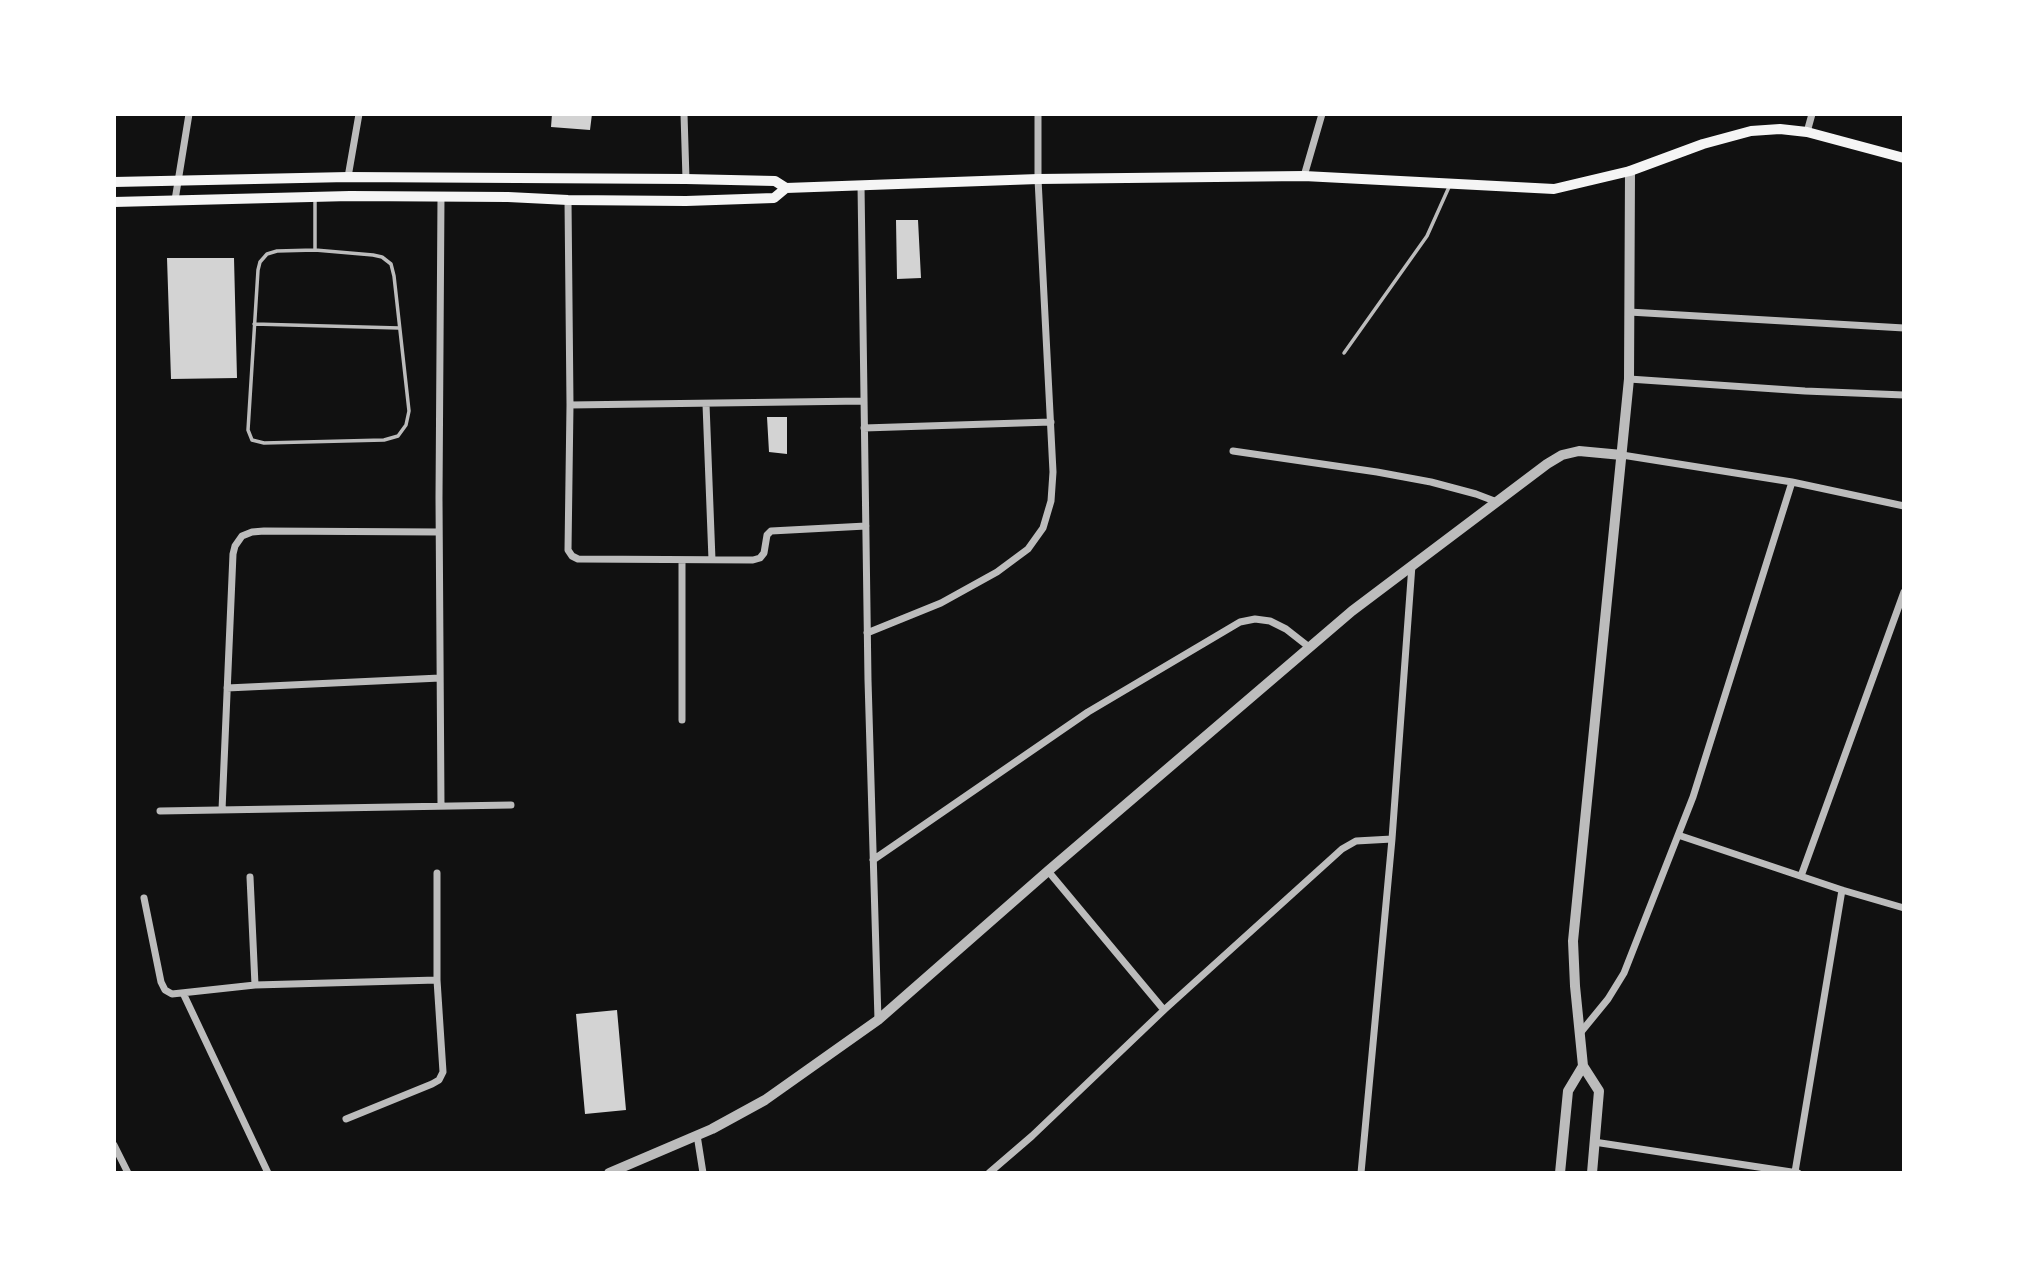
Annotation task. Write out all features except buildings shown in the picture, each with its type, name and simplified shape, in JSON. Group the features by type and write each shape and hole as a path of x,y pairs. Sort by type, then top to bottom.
{"main road":[{"path":"114,182 348,177 685,178 775,181 786,188 1038,179 1304,176 1554,189 1630,171 1703,144 1751,131 1780,129 1807,132 1904,158"},
{"path":"114,202 441,196 685,201 774,198 786,188"}],"street":[{"path":"175,200 189,114"},
{"path":"348,177 359,114"},
{"path":"684,114 685,178"},
{"path":"867,633 941,603 997,572 1028,549 1043,528 1051,501 1053,472 1038,179 1038,114"},
{"path":"1304,176 1322,114"},
{"path":"1807,132 1812,114"},
{"path":"1592,1173 1598,1091 1583,1066 1573,941 1629,379 1630,171"},
{"path":"861,185 867,633 878,1020"},
{"path":"441,196 439,532 442,806"},
{"path":"568,200 568,550 572,556 578,559 760,558 771,531 866,526"},
{"path":"1629,312 1904,328"},
{"path":"1629,379 1904,395"},
{"path":"570,405 864,401"},
{"path":"706,404 712,560"},
{"path":"864,428 1051,422"},
{"path":"1233,451 1418,479 1497,502"},
{"path":"609,1173 697,1135 765,1100 878,1020 1352,611 1562,455 1579,452 1622,455 1793,482 1904,506"},
{"path":"1581,1032 1608,999 1624,973 1693,797 1793,482"},
{"path":"222,810 234,546 242,536 264,531 439,532"},
{"path":"682,560 682,720"},
{"path":"1360,1173 1392,839 1412,565"},
{"path":"1801,876 1904,592"},
{"path":"873,860 1088,712 1240,622 1255,619 1270,621 1286,629 1309,648"},
{"path":"227,688 440,678"},
{"path":"160,811 511,805"},
{"path":"1678,835 1904,908"},
{"path":"991,1173 1164,1010 1342,849 1356,841 1392,839"},
{"path":"1048,871 1164,1010"},
{"path":"346,1119 432,1084 439,1080 443,1072 437,980 437,873"},
{"path":"250,877 254,985"},
{"path":"1594,1142 1797,1173 1842,890"},
{"path":"144,898 161,982 165,990 172,994 254,985 437,980"},
{"path":"183,993 268,1173"},
{"path":"1560,1173 1568,1091 1583,1066"},
{"path":"697,1135 703,1173"},
{"path":"114,1145 128,1173"}],"lane":[{"path":"1344,353 1427,236 1451,184"},
{"path":"315,197 315,250"},
{"path":"315,250 382,257 391,264 394,276 409,411 406,425 398,436 384,440 264,443 252,440 248,430 254,324 260,262 267,254 276,251 315,250"},
{"path":"254,324 400,328"}]}
